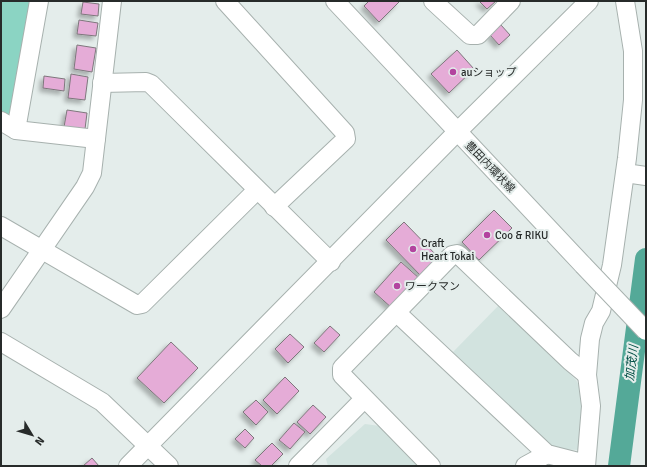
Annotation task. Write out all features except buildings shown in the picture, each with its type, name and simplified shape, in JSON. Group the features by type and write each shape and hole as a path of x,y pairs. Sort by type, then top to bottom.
{"street":[{"path":"16,130 39,1"},
{"path":"1,309 88,182 92,173 112,1"},
{"path":"225,1 344,133 346,139 274,207"},
{"name":"豊田内環状線","path":"335,1 646,331"},
{"path":"434,1 470,35 478,35 511,1"},
{"path":"397,312 547,454 586,465 591,406 587,375 594,323 601,310 612,266 625,173 633,100 633,51 625,1"},
{"path":"128,466 457,132 584,6"},
{"path":"102,83 146,82 151,84 330,262"},
{"path":"1,121 16,130 96,138"},
{"path":"625,173 646,176"},
{"path":"1,226 134,304 142,304 257,190"},
{"path":"431,466 342,375 342,368 452,255 457,254 570,361 587,375"},
{"path":"1,342 102,402 169,466"},
{"path":"303,464 364,399"},
{"path":"525,466 547,454"}],"shaded area":[{"path":"501,303 576,380 582,391 579,450 554,449 453,352"},
{"path":"365,424 380,426 423,466 328,466 326,459"}],"green space":[{"path":"1,1 33,1 15,114 6,116 1,114"}],"waterway":[{"name":"加茂川","path":"619,466 646,259"}],"place":[{"name":"auショップ","path":"453,72"},
{"name":"Coo & RIKU","path":"487,235"},
{"name":"Craft Heart Tokai","path":"413,249"},
{"name":"ワークマン","path":"397,286"}]}
